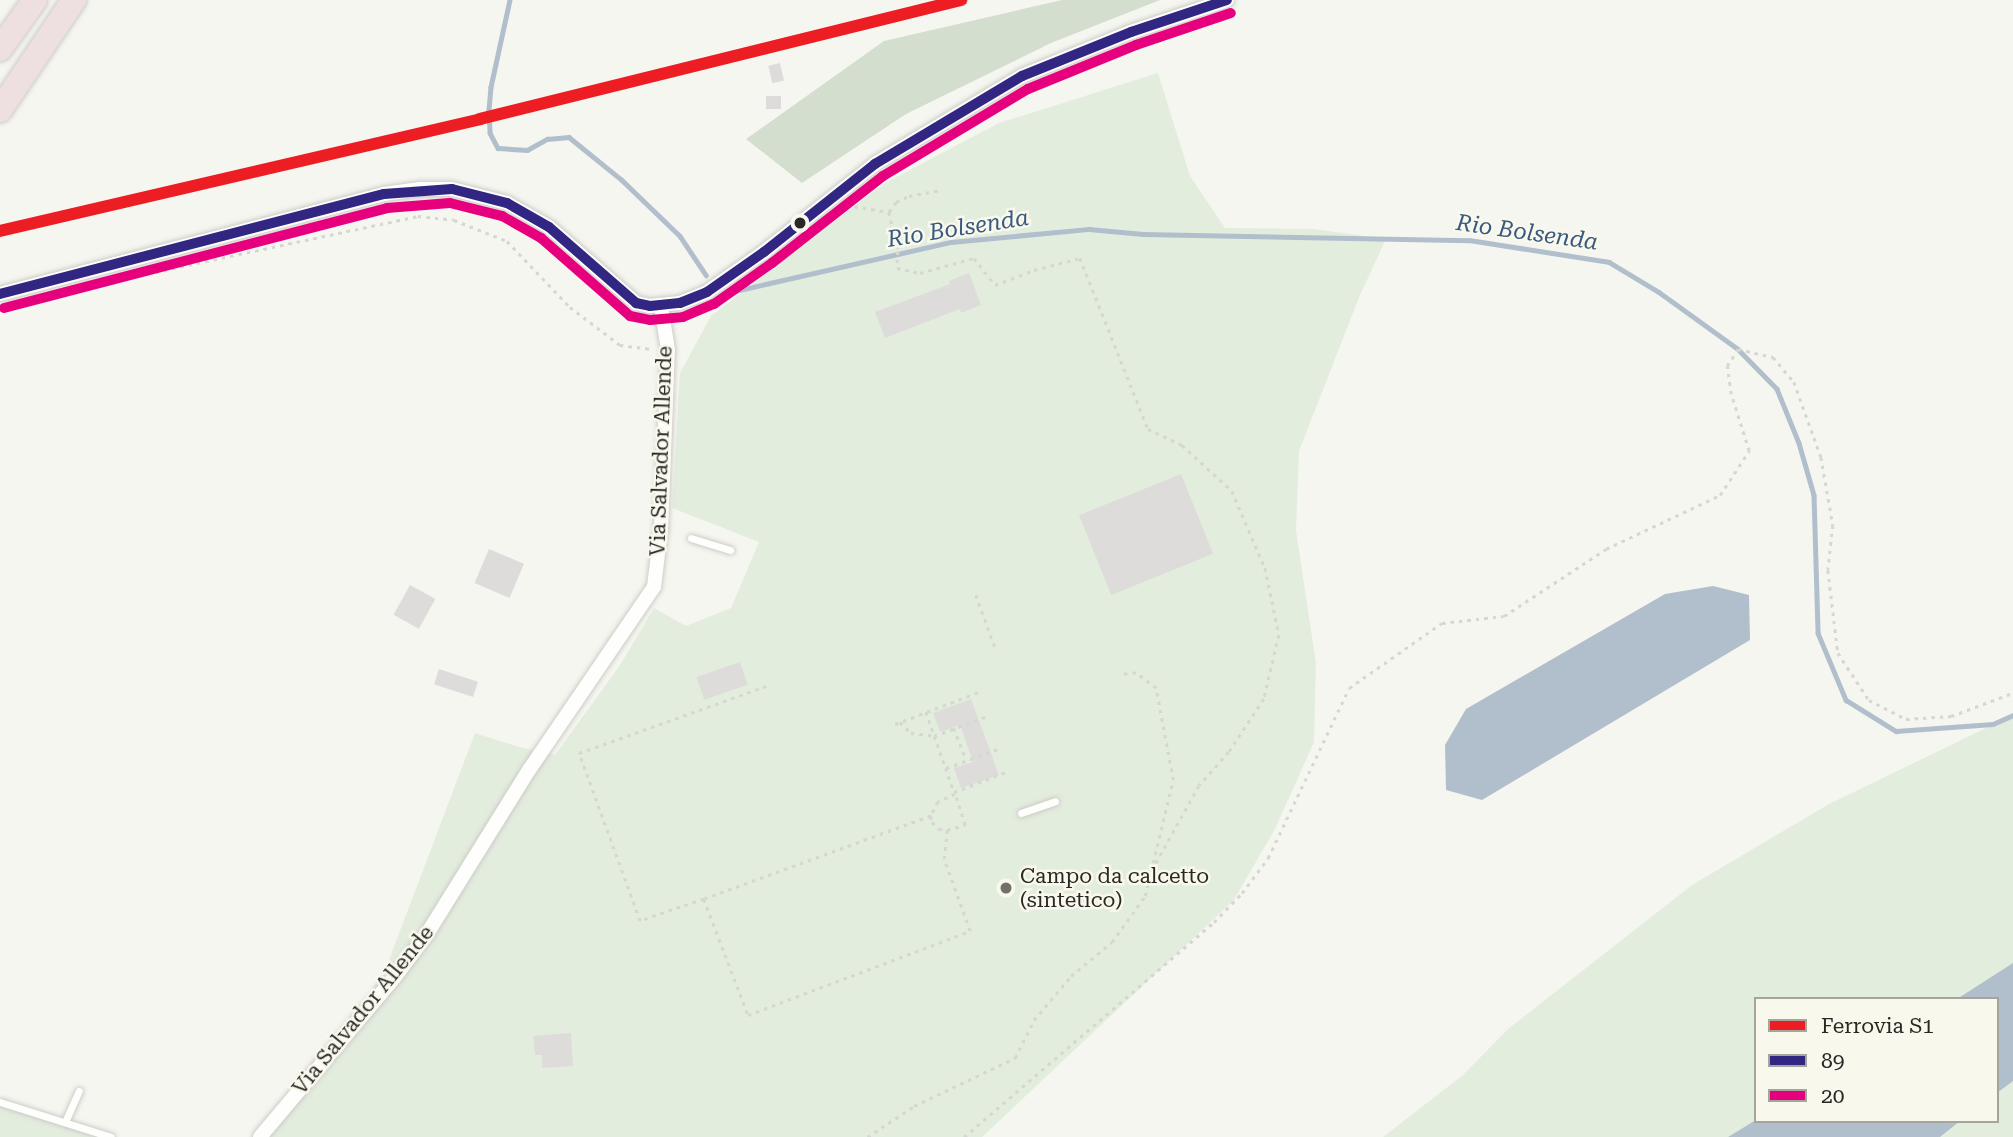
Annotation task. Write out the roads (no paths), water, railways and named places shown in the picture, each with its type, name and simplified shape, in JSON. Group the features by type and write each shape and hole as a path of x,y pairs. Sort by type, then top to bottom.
{"highway":[{"path":"0,49 35,0"},
{"path":"0,110 74,0"}],"street":[{"path":"0,294 384,194 420,189 452,190 507,203 531,215 636,303 661,306 680,303 708,292 918,136 1022,76 1131,33 1227,0"},
{"name":"Via Salvador Allende","path":"260,1137 394,978 425,937 529,770 654,587 662,529 668,350 661,306"}],"lane":[{"path":"691,538 730,550"},
{"path":"1021,813 1055,801"},
{"path":"65,1122 79,1091"},
{"path":"0,1102 111,1137"}],"water":[{"path":"1713,586 1749,595 1750,640 1482,800 1446,790 1445,745 1466,709 1665,594"},
{"path":"2013,963 2013,1081 1999,1092 1999,997 1960,997"},
{"path":"1754,1121 1958,1123 1940,1137 1728,1137"}],"waterway":[{"name":"Rio Bolsenda","path":"510,0 491,87 489,111 490,133 498,148 527,150 547,139 569,137 622,180 680,236 706,275"},
{"name":"Rio Bolsenda","path":"735,291 951,242 1089,229 1143,234 1469,240 1609,262 1659,292 1738,349 1777,389 1799,443 1814,495 1818,633 1846,700 1896,731 1993,724 2013,715"}],"rail line":[{"name":"S1","path":"0,231 480,119 962,0"}],"place":[{"name":"Campo da calcetto (sintetico)","path":"1006,888"}]}
